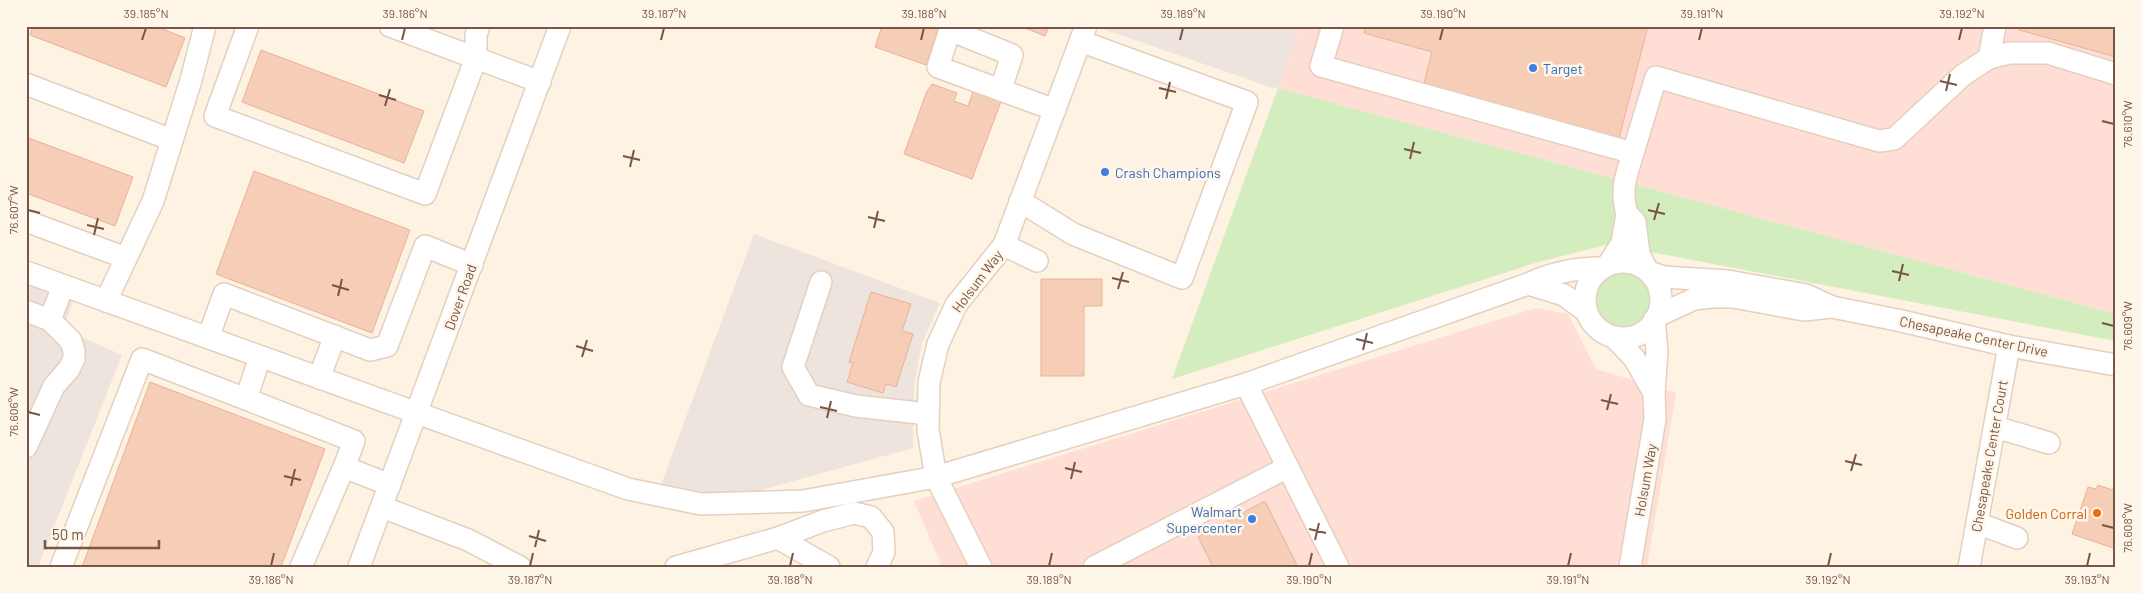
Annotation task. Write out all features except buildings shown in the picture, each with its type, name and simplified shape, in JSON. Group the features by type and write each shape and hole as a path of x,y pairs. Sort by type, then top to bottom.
{"street":[{"path":"106,301 153,201 191,80 205,26"},
{"path":"248,26 215,116 425,194 476,58 476,35 479,26"},
{"path":"390,26 540,82"},
{"name":"Dover Road","path":"359,567 560,26"},
{"path":"1333,26 1321,66 1633,153"},
{"path":"1989,58 1995,26"},
{"path":"1020,201 1073,234 1182,278 1247,102 1083,34"},
{"name":"Holsum Way","path":"981,567 936,477 928,430 929,382 938,344 956,305 1004,244 1083,34"},
{"path":"1654,393 1634,358 1614,337 1597,328 1587,312 1585,302 1588,283 1605,266 1622,242 1627,214 1623,186 1656,77 1861,138 1879,141 1894,139 1963,75 1989,58 2009,53 2048,53 2116,74"},
{"path":"26,84 172,140"},
{"path":"1000,89 1054,110"},
{"path":"1614,337 1626,338 1637,335 1647,329 1656,318 1660,304 1660,293 1656,282 1640,254 1635,222 1627,214"},
{"path":"26,221 126,258"},
{"path":"1004,244 1037,261"},
{"path":"208,338 224,294 370,350 387,346 425,246 472,264"},
{"path":"26,272 628,488 701,504 803,501 936,477 1246,384 1528,284 1544,276 1584,268 1628,262 1664,277 1728,281 1806,295 1832,308"},
{"path":"821,282 793,367 809,395 856,406 928,414"},
{"path":"1528,284 1564,295 1587,312"},
{"path":"50,320 63,286"},
{"path":"1656,318 1694,300 1712,297 1733,297 1804,310 1832,308"},
{"name":"Chesapeake Center Drive","path":"1832,308 1897,320 2009,346 2116,365"},
{"path":"26,311 50,320 71,341 74,351 74,359 68,370 54,386 26,447"},
{"name":"Holsum Way","path":"1630,567 1655,419 1656,318"},
{"path":"319,378 335,336"},
{"name":"Chesapeake Center Court","path":"1969,567 2009,346"},
{"path":"246,399 260,357"},
{"path":"61,567 142,359 354,442 301,567"},
{"path":"1246,384 1338,567"},
{"path":"1994,427 2050,442"},
{"path":"344,467 390,485"},
{"path":"1094,567 1288,467"},
{"path":"382,507 468,540 520,567"},
{"path":"676,567 713,562 823,521 854,513 872,517 883,532 884,552 877,567"},
{"path":"1977,523 2017,538"},
{"path":"778,538 829,567"}],"shaded area":[{"path":"1104,26 1300,26 1278,88 1270,87 1103,29"},
{"path":"1300,26 2116,26 2116,314 1278,88"},
{"path":"754,234 940,303 922,343 914,385 913,448 703,506 673,501 662,482"},
{"path":"26,270 77,290 63,329 122,355 38,567 26,567"},
{"path":"1536,308 1568,314 1596,369 1676,393 1647,567 942,567 914,501"}],"green space":[{"path":"1278,88 2116,314 2116,341 1609,244 1535,263 1172,379"},
{"path":"1617,270 1629,270 1644,278 1652,293 1652,305 1644,320 1629,328 1617,328 1602,320 1594,305 1594,293 1602,278"}],"place":[{"name":"Target","path":"1533,68"},
{"name":"Crash Champions","path":"1105,172"},
{"name":"Golden Corral","path":"2097,513"},
{"name":"Walmart Supercenter","path":"1252,519"}]}
